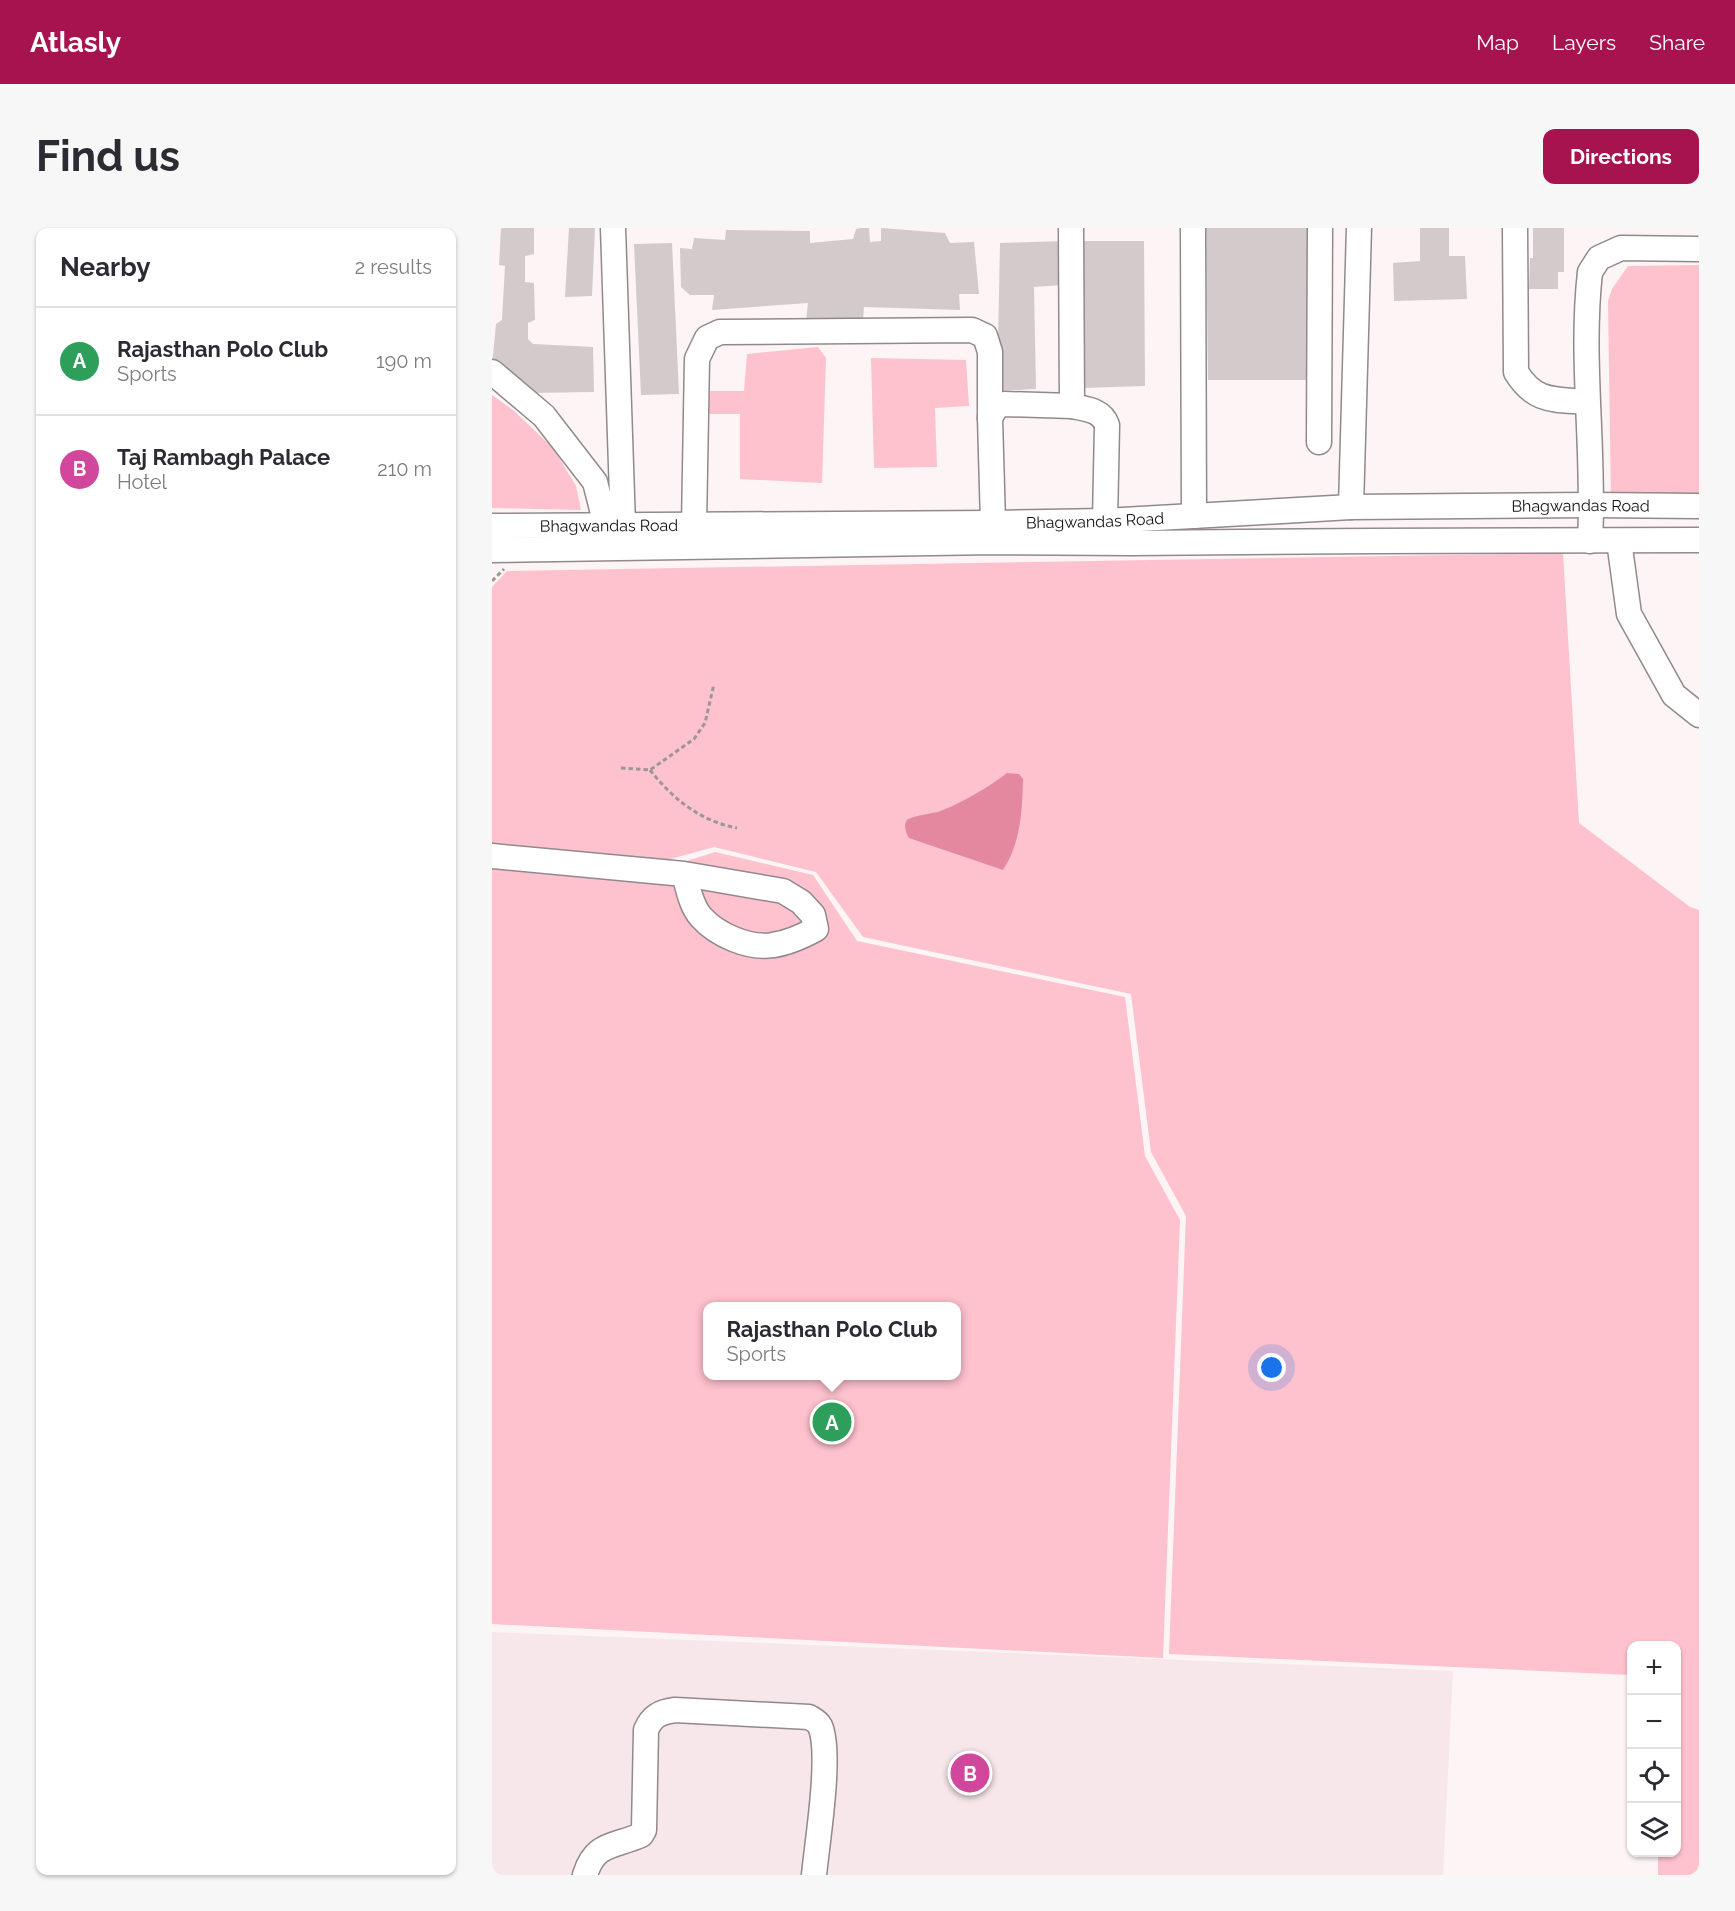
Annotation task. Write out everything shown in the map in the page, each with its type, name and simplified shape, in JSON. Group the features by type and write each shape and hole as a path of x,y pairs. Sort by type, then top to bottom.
{"street":[{"path":"613,228 615,525"},
{"path":"1071,228 1072,406"},
{"path":"1193,228 1194,516"},
{"path":"1319,442 1320,228"},
{"path":"1351,507 1359,228"},
{"path":"1515,228 1516,372 1524,386 1542,398 1587,402"},
{"path":"1590,541 1592,505 1587,402 1590,272 1599,258 1621,248 1699,249"},
{"path":"694,525 697,359 707,338 720,332 972,330 985,336 990,352 993,523"},
{"path":"492,372 544,416 595,482 615,525"},
{"path":"990,418 996,407 1004,404 1072,406 1097,412 1105,419 1107,425 1105,521"},
{"name":"Bhagwandas Road","path":"492,526 993,523 1105,521 1351,507 1699,506"},
{"name":"Bhagwandas Road","path":"492,550 993,542 1699,540"},
{"path":"1619,541 1629,614 1674,695 1699,715"},
{"path":"492,856 684,874 783,891 801,902 813,915 816,928 801,937 771,945 751,944 720,934 700,916 691,898 684,874"},
{"path":"585,1875 588,1863 596,1853 609,1844 640,1835 644,1830 646,1730 650,1720 661,1712 675,1710 809,1717 819,1723 824,1764 814,1875"}],"path":[{"path":"621,768 650,770 694,739 705,723 714,684"},
{"path":"650,770 665,789 702,817 737,828"}],"shaded area":[{"path":"1699,265 1699,499 1611,501 1608,301 1612,289 1628,266"},
{"path":"818,347 826,358 822,483 740,479 740,414 708,414 710,391 744,391 747,354"},
{"path":"871,358 966,360 969,406 935,408 937,467 874,468"},
{"path":"492,395 513,410 553,448 576,486 581,510 492,508"},
{"path":"1563,553 1579,823 1690,907 1699,910 1699,1875 1658,1875 1658,1857 1681,1857 1681,1641 1627,1641 1627,1675 1169,1654 1186,1216 1151,1152 1131,994 863,937 816,872 714,847 667,860 492,846 492,587 507,571"},
{"path":"1007,773 1019,774 1023,779 1023,791 1017,838 1003,870 909,838 905,827 907,820 955,805"},
{"path":"715,852 813,875 857,941 1125,997 1145,1156 1180,1220 1163,1658 492,1624 492,867 627,880"},
{"path":"492,1632 1453,1671 1443,1875 492,1875"}],"building":[{"path":"501,228 534,228 534,254 525,256 525,282 534,283 535,320 528,323 528,339 533,344 593,347 594,392 530,393 492,366 496,324 502,320 505,266 499,265"},
{"path":"569,228 595,228 592,296 565,297"},
{"path":"869,228 870,242 881,241 881,228 945,233 950,243 974,242 979,294 959,294 960,310 864,307 863,320 806,321 808,303 712,310 714,295 690,295 681,287 680,248 692,249 694,238 725,240 726,230 810,231 810,243 853,239 856,229"},
{"path":"1206,228 1312,228 1313,380 1208,380"},
{"path":"1420,228 1449,228 1449,256 1465,256 1467,299 1394,301 1393,263 1420,261"},
{"path":"1533,228 1564,228 1564,272 1558,272 1558,289 1529,289 1530,258 1533,258"},
{"path":"1063,241 1062,285 1034,287 1036,389 994,391 998,343 1000,243"},
{"path":"1083,241 1144,241 1145,386 1083,388"},
{"path":"672,243 679,394 641,395 634,244"}],"place":[{"name":"Rajasthan Polo Club","path":"832,1422"},
{"name":"Taj Rambagh Palace","path":"970,1773"}]}
